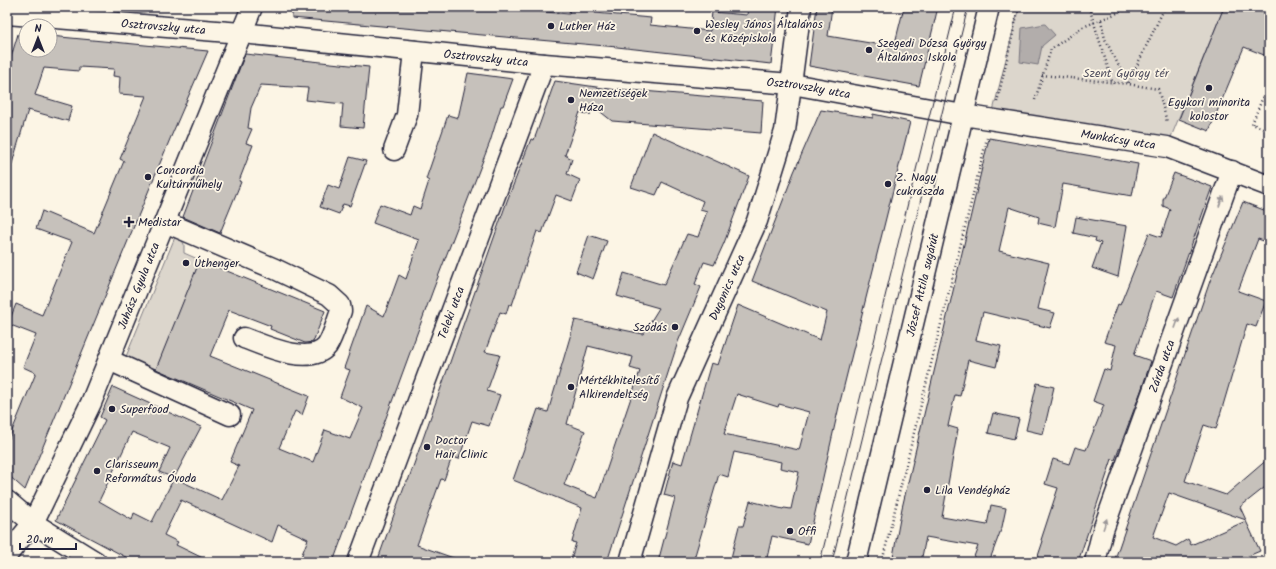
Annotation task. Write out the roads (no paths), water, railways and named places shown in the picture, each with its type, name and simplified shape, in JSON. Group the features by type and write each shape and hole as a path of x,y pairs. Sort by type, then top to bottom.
{"street":[{"name":"Juhász Gyula utca","path":"7,554 33,523 91,403 252,7"},
{"name":"Dugonics utca","path":"630,562 677,398 757,221 785,131 801,7"},
{"name":"József Attila sugárút","path":"856,562 989,7"},
{"name":"Osztrovszky utca","path":"7,14 241,33 544,64 792,84 962,115"},
{"path":"394,150 407,115 414,51"},
{"name":"Teleki utca","path":"358,562 544,64"},
{"name":"Munkácsy utca","path":"962,115 1167,147 1269,186"},
{"name":"Zárda utca","path":"1095,562 1103,530 1232,171"},
{"path":"165,222 275,269 329,295 340,306 341,311 327,345 316,352 308,354 283,352 244,338"},
{"path":"109,360 230,415"},
{"path":"7,501 33,523 96,562"}],"tram line":[{"path":"820,562 956,7"},
{"path":"832,562 968,7"}],"place":[{"name":"Luther Ház","path":"551,26"},
{"name":"Wesley János Általános és Középiskola","path":"697,31"},
{"name":"Szegedi Dózsa György Általános Iskola","path":"869,50"},
{"name":"Egykori minorita kolostor","path":"1209,88"},
{"name":"Nemzetiségek Háza","path":"571,100"},
{"name":"Concordia Kultúrműhely","path":"148,177"},
{"name":"Z. Nagy cukrászda","path":"888,184"},
{"name":"Medistar","path":"129,222"},
{"name":"Úthenger","path":"186,263"},
{"name":"Szódás","path":"675,327"},
{"name":"Mértékhitelesítő Alkirendeltség","path":"571,387"},
{"name":"Superfood","path":"112,409"},
{"name":"Doctor Hair Clinic","path":"427,447"},
{"name":"Clarisseum Református Óvoda","path":"97,471"},
{"name":"Lila Vendégház","path":"927,490"},
{"name":"Offi","path":"790,531"}],"park label":[{"name":"Szent György tér","path":"1126,73"}]}
